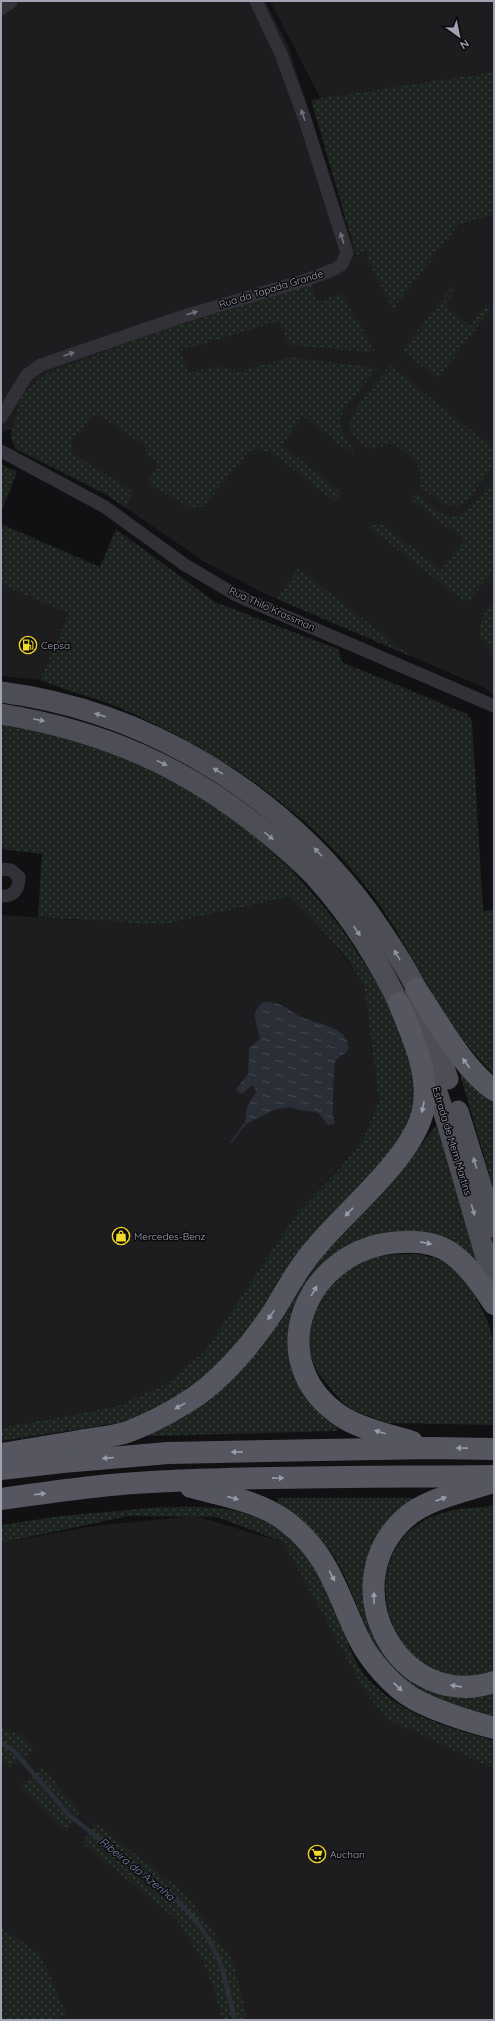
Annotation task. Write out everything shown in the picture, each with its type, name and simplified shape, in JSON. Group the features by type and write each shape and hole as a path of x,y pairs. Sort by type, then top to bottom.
{"highway":[{"path":"416,989 467,1065 494,1090"},
{"path":"1,1454 129,1432 185,1404 212,1383 234,1361 255,1337 304,1262 382,1176 410,1142 421,1117 424,1103 423,1074 416,1047 399,1002"},
{"path":"431,1448 359,1425 344,1418 315,1392 307,1377 299,1346 302,1316 308,1302 319,1281 342,1260 372,1246 389,1242 410,1241 428,1243 451,1254 472,1273 494,1304"},
{"path":"1,1469 168,1453 431,1448 494,1449"},
{"path":"1,1499 86,1488 169,1481 320,1477 494,1476"},
{"path":"169,1481 266,1509 287,1522 304,1538 325,1564 334,1578 360,1641 388,1677 414,1699 494,1728"},
{"path":"494,1482 438,1500 405,1518 386,1540 378,1564 374,1609 383,1634 404,1661 425,1677 449,1685 478,1686 494,1682"}],"main road":[{"name":"Estrada de Mem Martins","path":"1,692 35,696 102,715 165,741 231,779 281,817 325,859 376,922 416,989 450,1087 494,1227"},
{"name":"Estrada de Mem Martins","path":"1,714 41,720 111,741 176,770 235,808 281,845 317,878 357,930 399,1002 428,1065 494,1284"}],"street":[{"path":"1,7 10,1"},
{"name":"Rua da Tapada Grande","path":"1,417 27,375 56,359 184,316 306,280 335,269 342,264 347,253 305,120 278,44 256,1"},
{"name":"Rua Thilo Krassman","path":"1,450 105,506 186,565 236,595 474,696 494,706"},
{"path":"1,869 11,870 19,877 19,886 14,893 1,896"}],"shaded area":[{"path":"1,1 265,1 288,45 356,255 494,215 494,695 483,687 261,592 205,562 107,495 11,438 11,429 1,433"},
{"path":"270,1 494,1 494,73 324,105"},
{"path":"494,72 494,215 458,225 393,309 372,268 366,252 356,255 311,100"},
{"path":"312,284 317,301 342,294 374,350 372,352 289,345 279,321 179,351 190,372 218,366 239,372 289,357 377,368 343,411 341,417 342,432 354,450 353,455 303,416 282,445 342,493 335,502 274,454 258,449 249,451 204,506 193,510 148,483 158,463 144,453 148,448 101,416 93,415 72,440 72,453 134,492 125,507 107,495 16,449 11,438 12,429 22,395 47,373 152,334"},
{"path":"452,287 456,290 444,305 470,326 486,305 491,309 438,378 402,351"},
{"path":"390,365 494,449 494,465 467,501 457,506 447,506 420,487 418,462 394,444 370,449 358,441 351,433 350,423 358,406"},
{"path":"1,464 17,472 1,513"},
{"path":"494,478 494,570 469,601 462,600 369,527 380,523 442,570 464,540 411,500 416,493 439,512 451,516 459,515 466,511 479,499"},
{"path":"1,524 100,567 116,529 215,602 338,649 342,662 467,714 472,721 483,911 494,910 494,1074 461,1038 434,996 396,930 358,876 329,845 299,817 266,791 231,767 158,725 120,708 40,680 68,614 1,584"},
{"path":"298,568 410,656 277,599"},
{"name":"Cepsa","path":"1,584 68,614 40,680 1,676"},
{"path":"494,600 494,652 482,640 480,627 485,614"},
{"path":"1,724 55,735 122,756 187,789 221,809 255,837 291,869 319,901 341,928 373,976 402,1029 417,1081 411,1126 259,1318 199,1385 146,1413 118,1423 1,1441 1,1428 117,1406 164,1385 205,1351 298,1211 338,1170 363,1139 379,1101 364,986 340,950 289,897 162,925 38,917 42,854 1,849"},
{"path":"289,897 322,929 358,975 364,986 379,1101 363,1139 338,1169 298,1211 205,1351 164,1385 117,1406 1,1428 1,915 162,925"},
{"path":"460,1068 494,1100 494,1190 461,1078"},
{"path":"436,1126 440,1127 480,1263 450,1242 336,1253 323,1264 312,1277 296,1308 291,1325 289,1342 290,1359 298,1384 302,1391 312,1403 336,1425 338,1431 149,1436 148,1433 172,1423 195,1410 225,1386 269,1338 315,1263 383,1192"},
{"path":"417,1254 435,1258 449,1264 467,1280 487,1320 494,1343 494,1425 387,1423 353,1410 342,1402 317,1372 309,1351 310,1322 327,1289 347,1269 361,1260 387,1255"},
{"path":"277,1498 421,1498 377,1539 370,1553 366,1570 364,1594 366,1611 374,1635 465,1696 494,1693 494,1719 420,1693 390,1667 371,1639 345,1577 334,1556 319,1538 279,1506"},
{"path":"494,1506 494,1674 469,1677 449,1675 435,1669 411,1655 401,1642 394,1627 386,1596 386,1580 389,1565 394,1551 403,1538 414,1527 429,1518 452,1510"},
{"path":"161,1507 208,1507 236,1511 263,1520 286,1535 305,1554 334,1599 351,1651 361,1671 368,1679 396,1703 426,1719 494,1741 494,1769 387,1719 363,1689 283,1542 217,1517 129,1516 1,1543 1,1525 61,1516"},
{"path":"195,1516 283,1542 363,1689 387,1718 494,1769 494,2020 53,2020 67,2014 40,1953 1,1928 1,1543 94,1526"},
{"path":"1,1727 21,1735 34,1749 9,1768 1,1759"},
{"path":"42,1768 80,1811 67,1832 20,1785"},
{"path":"95,1823 177,1887 190,1899 229,1955 234,1966 247,2020 223,2020 213,1986 202,1959 177,1920 82,1843"},
{"path":"1,1928 40,1953 67,2014 53,2020 1,2020"}],"water":[{"path":"264,1002 276,1003 284,1006 301,1017 332,1028 339,1032 348,1043 348,1051 339,1057 335,1063 333,1084 334,1124 328,1125 319,1114 315,1112 290,1107 276,1109 246,1124 232,1143 230,1142 245,1122 247,1107 256,1092 252,1085 242,1094 236,1089 248,1074 249,1048 260,1039 255,1014 259,1006"}],"waterway":[{"name":"Ribeira da Azenha","path":"1,1743 14,1751 69,1815 175,1898 194,1918 209,1940 221,1964 235,2020"}],"place":[{"name":"Cepsa","path":"28,645"},
{"name":"Mercedes-Benz","path":"121,1236"},
{"name":"Auchan","path":"317,1854"}]}
